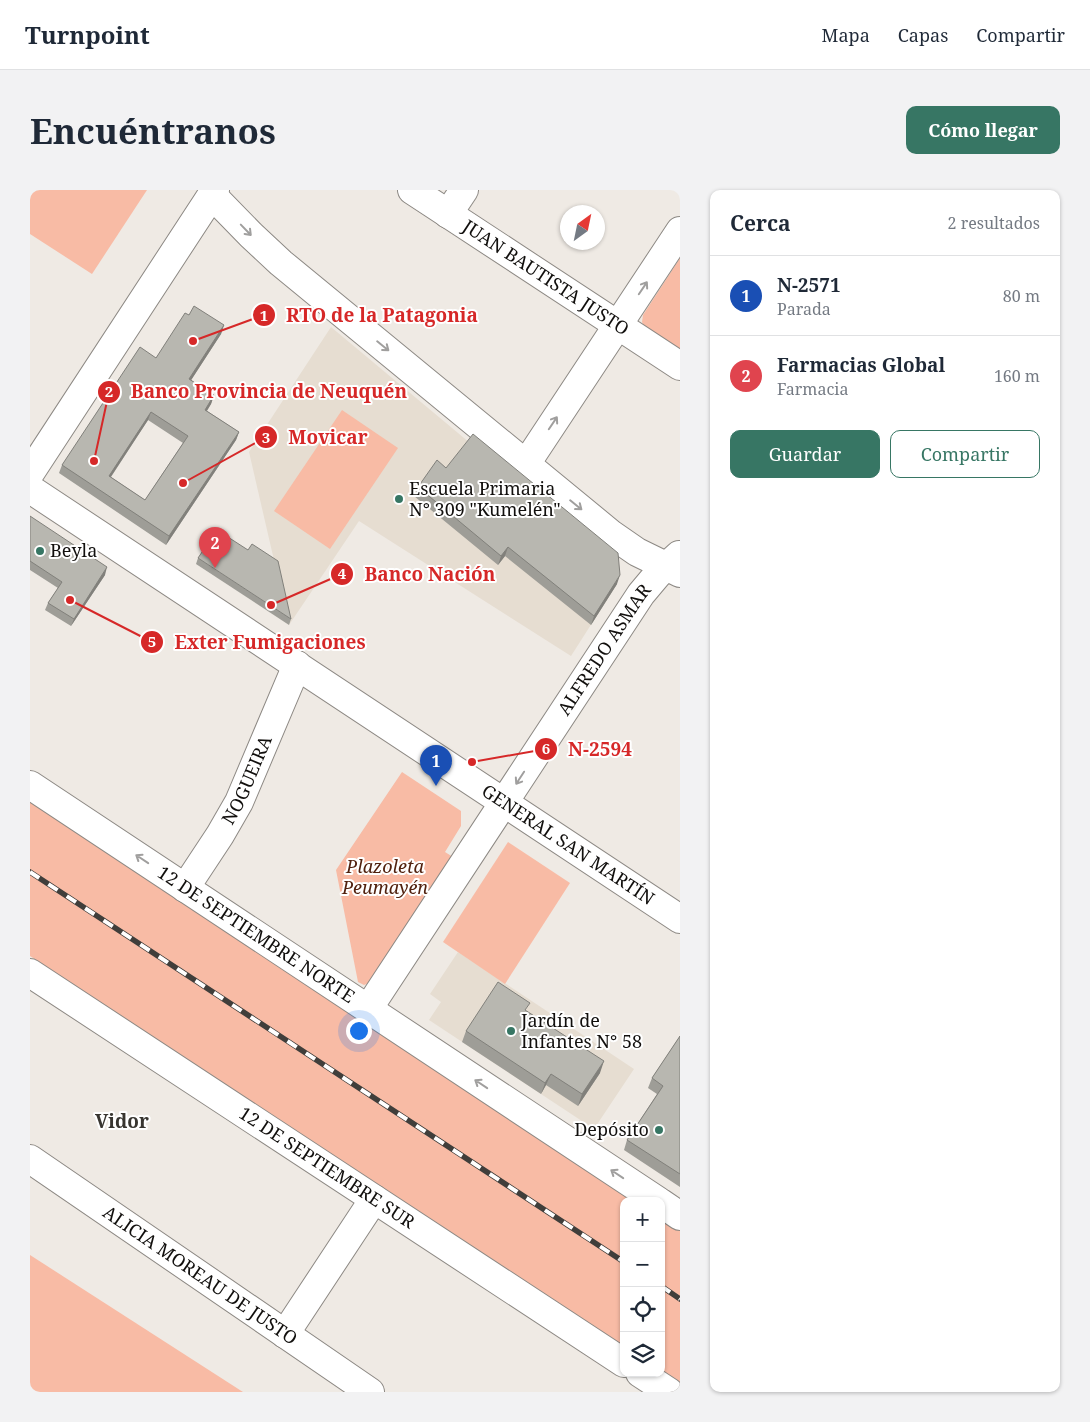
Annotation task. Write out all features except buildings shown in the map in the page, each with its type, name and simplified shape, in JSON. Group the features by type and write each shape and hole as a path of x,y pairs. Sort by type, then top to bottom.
{"street":[{"name":"JUAN BAUTISTA JUSTO","path":"412,190 680,366"},
{"path":"448,214 464,190"},
{"path":"30,474 213,193 266,250 617,539 637,552 675,565"},
{"path":"526,464 680,231"},
{"name":"GENERAL SAN MARTÍN","path":"30,489 680,919"},
{"name":"ALFREDO ASMAR","path":"368,1009 647,585 675,565"},
{"name":"NOGUEIRA","path":"185,888 239,802 297,665"},
{"name":"12 DE SEPTIEMBRE NORTE","path":"30,785 652,1197"},
{"name":"12 DE SEPTIEMBRE SUR","path":"30,973 620,1359"},
{"name":"ALICIA MOREAU DE JUSTO","path":"30,1160 370,1392"},
{"path":"285,1334 374,1198"},
{"path":"665,1206 680,1216"},
{"path":"646,1377 669,1392"}],"shaded area":[{"name":"Escuela Primaria N° 309 \"Kumelén\"","path":"331,327 470,443 617,584 571,656 359,521 289,625 249,452"},
{"name":"Jardín de Infantes N° 58","path":"458,952 634,1069 594,1129 429,1020 441,1002 430,994"}],"green space":[{"path":"30,190 147,190 92,274 30,234"},
{"path":"680,258 680,352 644,326 642,322 643,315"},
{"path":"342,410 398,448 330,549 274,511"},
{"name":"Plazoleta Peumayén","path":"402,772 461,811 461,826 445,852 453,857 369,983 364,985 358,982 336,870"},
{"path":"30,800 629,1197 620,1197 620,1343 30,956"},
{"path":"508,842 570,883 505,984 443,942"},
{"path":"665,1221 680,1230 680,1382 665,1373"},
{"path":"30,1255 243,1392 30,1392"}],"railway":[{"path":"30,872 620,1259"},
{"path":"662,1287 680,1299"}],"place":[{"name":"RTO de la Patagonia","path":"193,341"},
{"name":"Banco Provincia de Neuquén","path":"94,461"},
{"name":"Movicar","path":"183,483"},
{"name":"Escuela Primaria N° 309 \"Kumelén\"","path":"399,499"},
{"name":"Beyla","path":"40,551"},
{"name":"Farmacias Global","path":"215,568"},
{"name":"Exter Fumigaciones","path":"70,600"},
{"name":"Banco Nación","path":"271,605"},
{"name":"N-2594","path":"472,762"},
{"name":"N-2571","path":"436,786"},
{"name":"Jardín de Infantes N° 58","path":"511,1031"},
{"name":"Depósito","path":"659,1130"}],"district":[{"name":"Vidor","path":"122,1121"}]}
